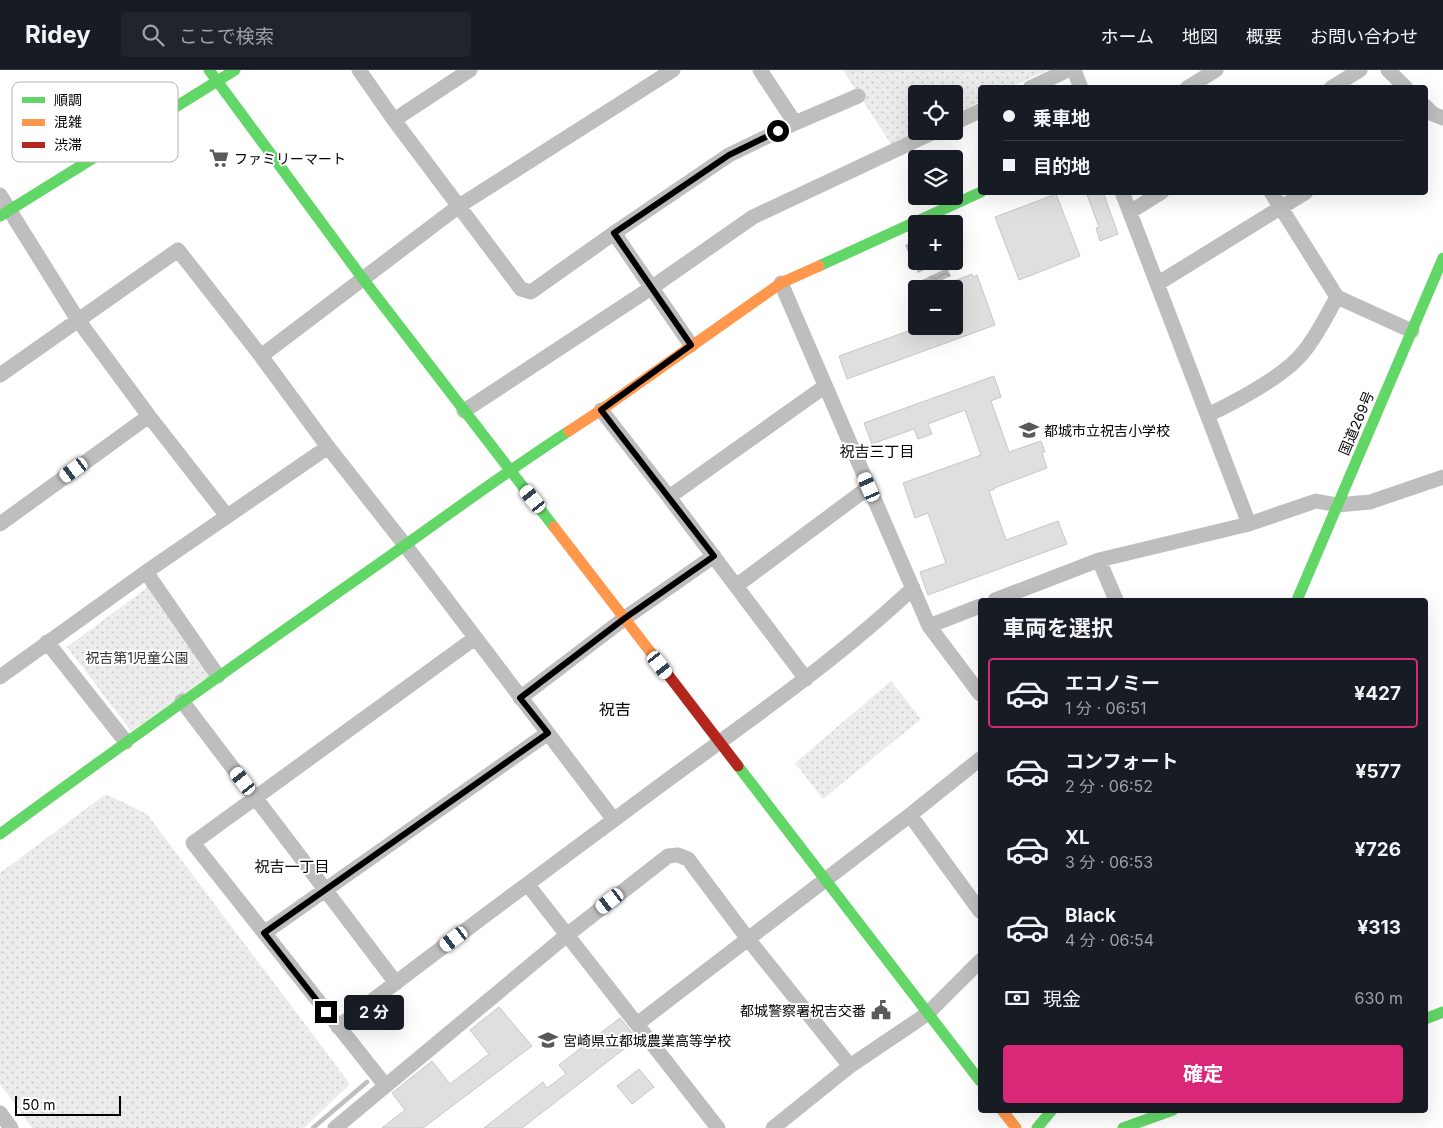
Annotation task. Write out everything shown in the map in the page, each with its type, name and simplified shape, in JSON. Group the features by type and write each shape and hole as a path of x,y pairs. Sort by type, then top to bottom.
{"main road":[{"path":"209,70 363,279 978,1079"},
{"path":"178,106 235,70"},
{"path":"5,212 87,162"},
{"path":"0,834 182,701 510,469 601,410 780,284 978,193"},
{"name":"国道269号","path":"1298,598 1443,258"},
{"path":"1428,1018 1443,1014"},
{"path":"1004,1113 1016,1128"},
{"path":"1037,1128 1050,1113"},
{"path":"1123,1128 1165,1113"}],"street":[{"path":"359,70 394,120 521,289 532,292 614,233 729,155 795,123 858,96"},
{"path":"394,120 470,70"},
{"path":"261,356 459,206 673,70"},
{"path":"760,70 795,123"},
{"path":"1036,85 1068,70"},
{"path":"1074,70 1080,85"},
{"path":"1192,85 1216,70"},
{"path":"1336,85 1360,70"},
{"path":"1388,70 1403,85"},
{"path":"963,119 978,112"},
{"path":"464,411 651,288 753,216 917,140"},
{"path":"0,195 5,212 78,320 149,416 227,516"},
{"path":"1123,195 1249,524"},
{"path":"1130,212 1157,195"},
{"path":"1273,195 1337,298 1412,331"},
{"path":"1157,284 1301,195"},
{"path":"614,233 691,345"},
{"path":"0,375 178,250 261,356 328,447 614,820"},
{"path":"780,284 929,626 978,691"},
{"path":"1208,415 1240,400 1292,364 1309,344 1337,298"},
{"path":"669,497 824,387"},
{"path":"601,410 806,679"},
{"path":"0,524 149,416"},
{"path":"0,677 146,572 328,447"},
{"path":"1000,598 1099,560 1249,524 1316,501 1337,505 1370,502 1443,477"},
{"path":"736,586 869,487"},
{"path":"520,698 625,618 714,556"},
{"path":"1099,560 1115,598"},
{"path":"146,572 218,676"},
{"path":"338,1027 806,679 913,588"},
{"path":"929,626 978,607"},
{"path":"385,1085 193,842 475,638"},
{"path":"47,642 126,742"},
{"path":"182,701 396,983"},
{"path":"264,933 548,733"},
{"path":"637,1024 978,761"},
{"path":"910,815 978,908"},
{"path":"335,1128 567,935 668,856 678,855 688,859 748,939 850,1066"},
{"path":"528,884 718,1128"},
{"path":"773,1128 850,1066 927,1014 978,963"}],"green space":[{"path":"843,70 1048,70 1015,85 978,85 978,103 963,110 963,85 908,85 908,136 891,144"},
{"name":"祝吉第1児童公園","path":"148,587 211,676 131,731 67,647"},
{"path":"891,681 921,719 823,799 795,763"},
{"path":"106,794 147,814 350,1084 304,1128 32,1128 0,1084 0,873"}],"water":[{"path":"943,270 948,270 951,276 942,280 922,280"}],"building":[{"path":"1056,195 1080,256 1019,280 995,217"},
{"path":"1087,195 1104,195 1118,234 1100,241 1096,228 1099,227"},
{"path":"972,274 973,277 977,275 995,325 847,379 839,356 908,331 908,335 963,335 963,280 957,280"},
{"path":"994,376 1001,397 991,401 1009,452 1041,441 1045,452 1042,453 1047,468 989,491 1006,540 1058,521 1067,544 928,595 920,572 946,563 928,513 915,518 903,483 981,455 965,410 928,424 932,434 918,439 914,429 872,444 864,423"},
{"path":"499,1007 532,1046 423,1128 382,1128 405,1110 392,1093 432,1061 450,1084 489,1054 470,1030"},
{"path":"620,1018 637,1039 522,1128 484,1128 543,1082 547,1088 566,1074 559,1065"},
{"path":"639,1069 654,1087 632,1104 617,1086"}],"waterway":[{"path":"313,1128 367,1082"}],"traffic: fast":[{"path":"209,70 363,279 554,527"},
{"path":"178,105 235,70"},
{"path":"0,216 87,162"},
{"path":"819,266 978,193"},
{"path":"1298,598 1443,258"},
{"path":"0,834 500,477 569,431"},
{"path":"738,766 978,1078"},
{"path":"1428,1018 1443,1012"},
{"path":"1037,1128 1050,1113"},
{"path":"1123,1128 1165,1113"}],"traffic: slow":[{"path":"569,431 781,283 819,266"},
{"path":"554,527 659,663"},
{"path":"1004,1113 1016,1128"}],"traffic: jam":[{"path":"659,663 738,766"}],"place":[{"name":"ファミリーマート","path":"219,158"},
{"name":"都城市立祝吉小学校","path":"1029,430"},
{"name":"都城警察署祝吉交番","path":"881,1010"},
{"name":"宮崎県立都城農業高等学校","path":"548,1040"}],"district":[{"name":"祝吉三丁目","path":"877,451"},
{"name":"祝吉","path":"615,709"},
{"name":"祝吉一丁目","path":"292,866"}],"route":[{"path":"326,1012 264,933 548,733 520,698 625,618 714,556 601,410 691,345 614,233 729,155 778,131"}]}
